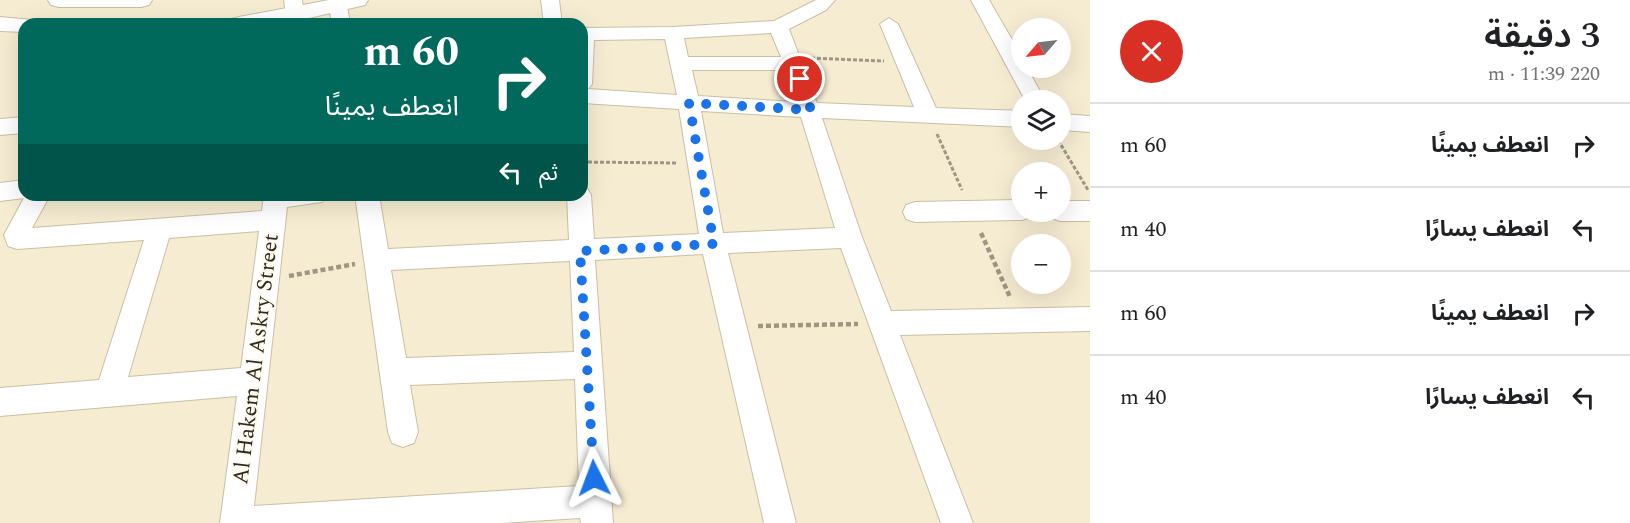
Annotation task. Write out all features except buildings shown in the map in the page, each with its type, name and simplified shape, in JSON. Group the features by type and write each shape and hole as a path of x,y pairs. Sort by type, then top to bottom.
{"street":[{"path":"59,0 130,0"},
{"path":"550,0 552,18"},
{"path":"588,34 673,33 778,27 820,6 826,0"},
{"path":"980,0 1030,90"},
{"path":"270,18 343,7"},
{"path":"0,24 18,25"},
{"path":"889,24 928,114"},
{"path":"778,27 811,110 850,237 957,523"},
{"path":"673,33 689,103 714,244 780,523"},
{"path":"680,64 793,60"},
{"path":"588,96 811,110 1011,118"},
{"path":"1071,122 1090,123"},
{"path":"0,127 18,126"},
{"path":"0,192 18,190"},
{"path":"35,201 16,235 17,238 160,228 291,201"},
{"path":"368,201 403,432"},
{"path":"243,523 596,512 580,251 579,201"},
{"name":"Al Hakem Al Askry Street","path":"236,523 275,205"},
{"path":"915,212 1011,210"},
{"path":"1071,211 1090,211"},
{"path":"109,393 160,228"},
{"path":"377,260 850,237"},
{"path":"883,323 1020,318 1090,319"},
{"path":"394,372 588,364"},
{"path":"0,402 254,381"}],"path":[{"path":"793,60 905,61"},
{"path":"928,114 1020,318"},
{"path":"1063,150 1090,194"},
{"path":"588,162 699,163"},
{"path":"266,280 377,260"},
{"path":"733,327 883,323"}],"route":[{"path":"594,478 580,251 714,244 689,103 811,110 800,79"}]}
